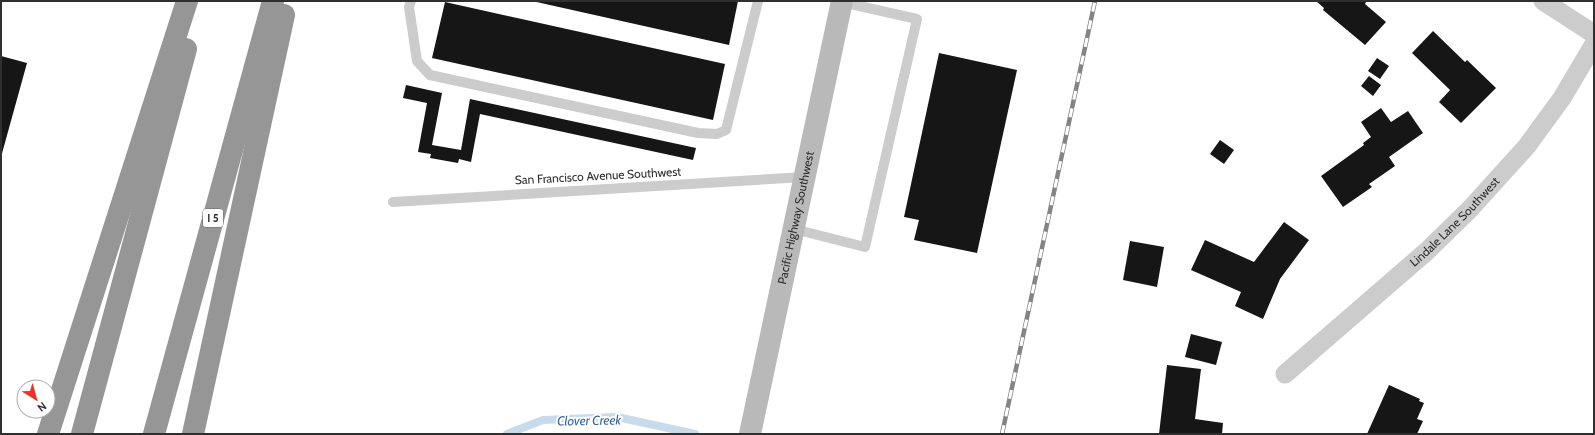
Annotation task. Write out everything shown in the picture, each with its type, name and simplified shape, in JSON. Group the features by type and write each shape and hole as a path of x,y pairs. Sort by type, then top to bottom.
{"highway":[{"path":"48,434 187,1"},
{"path":"82,434 199,1"},
{"name":"I 5","path":"154,434 273,1"},
{"path":"193,434 286,1"}],"street":[{"path":"1543,1 1594,34"},
{"name":"Pacific Highway Southwest","path":"750,434 842,2"},
{"name":"Lindale Lane Southwest","path":"1285,374 1427,251 1470,209 1527,146 1562,98 1594,44"}],"lane":[{"path":"411,1 409,7 417,61 430,75 698,133 717,134 726,130 758,1"},
{"path":"794,229 865,247 917,18 842,2"},
{"name":"San Francisco Avenue Southwest","path":"393,202 805,176"}],"building":[{"path":"532,1 738,1 729,45"},
{"path":"1316,1 1365,1 1365,4 1386,22 1365,45 1323,10 1324,8"},
{"path":"445,2 725,64 713,120 432,58"},
{"path":"1433,31 1465,62 1467,60 1496,88 1461,123 1439,102 1450,90 1412,53"},
{"path":"939,53 1017,70 977,253 914,240 919,220 904,217"},
{"path":"1,56 27,63 1,157"},
{"path":"1377,58 1389,66 1380,79 1368,71"},
{"path":"1369,76 1381,85 1373,96 1361,86"},
{"path":"406,85 442,93 432,145 461,150 470,99 696,148 693,160 480,114 471,162 459,159 458,163 430,158 431,154 418,152 427,103 403,98"},
{"path":"1381,108 1391,122 1408,111 1423,133 1389,157 1395,166 1369,184 1372,187 1343,207 1321,176 1364,145 1363,143 1371,137 1361,122"},
{"path":"1220,140 1234,150 1224,164 1210,154"},
{"path":"1284,222 1309,240 1280,279 1263,319 1235,306 1241,292 1191,270 1205,240 1254,262"},
{"path":"1130,241 1164,247 1157,287 1123,280"},
{"path":"1191,334 1222,342 1216,365 1185,357"},
{"path":"1167,365 1201,369 1195,419 1223,423 1222,434 1159,434"},
{"path":"1389,385 1420,399 1419,401 1424,403 1417,419 1423,421 1417,434 1367,434"}],"waterway":[{"name":"Clover Creek","path":"507,434 543,420 617,417 695,434"}],"railway":[{"path":"1002,434 1095,1"}]}
